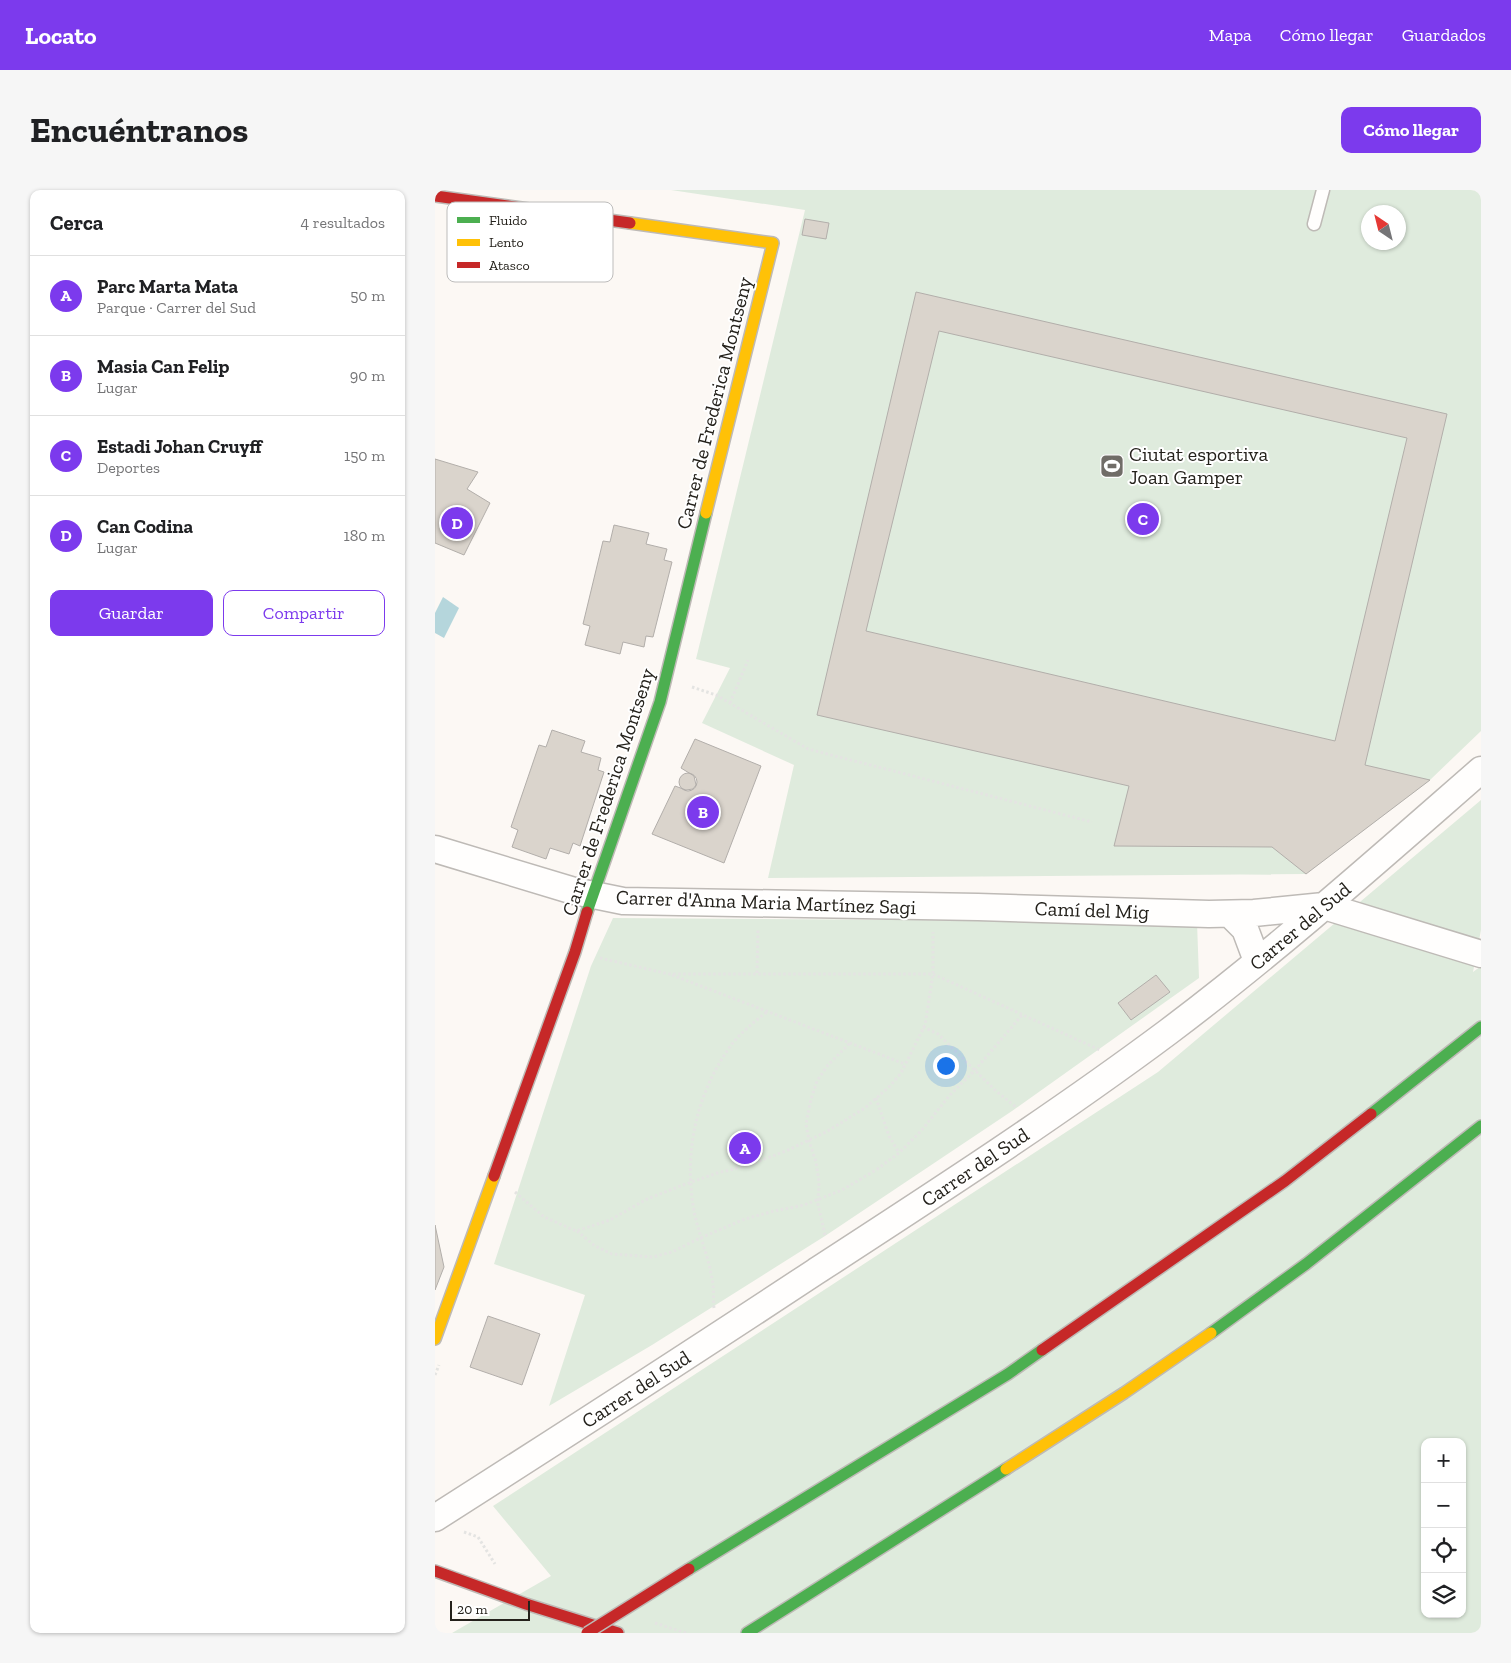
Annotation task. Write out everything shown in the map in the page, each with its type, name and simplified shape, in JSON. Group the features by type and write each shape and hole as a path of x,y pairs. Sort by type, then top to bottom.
{"main road":[{"name":"Carrer de Frederica Montseny","path":"435,196 478,202"},
{"name":"Carrer de Frederica Montseny","path":"435,1339 575,952 660,702 773,243 613,221"},
{"path":"587,1633 1008,1374 1285,1181 1481,1027"},
{"path":"747,1633 1055,1439 1247,1308 1333,1244 1481,1126"},
{"path":"435,1571 526,1604 618,1633"}],"street":[{"name":"Carrer del Sud","path":"435,1518 1034,1128 1220,992 1324,906 1481,770"},
{"name":"Carrer d'Anna Maria Martínez Sagi","path":"435,849 574,891 623,901 943,907"},
{"name":"Camí del Mig","path":"943,907 1231,914 1324,906 1481,954"},
{"path":"1231,914 1245,928 1257,962"}],"lane":[{"path":"1314,224 1323,190"}],"path":[{"path":"730,703 748,660"},
{"path":"716,696 808,749 1092,822"},
{"path":"757,973 760,904"},
{"path":"576,1231 610,1220 647,1199 691,1182 746,1166 809,1141 865,1108 890,1086 901,1073 923,1027 943,907"},
{"path":"575,952 669,974 905,1064"},
{"path":"669,974 933,974 1099,1048 1117,1068"},
{"path":"726,1330 713,1306 713,1286 694,1212 691,1182 691,1147 699,1108 727,1050 746,1030 768,1012"},
{"path":"492,1182 518,1193 544,1217 576,1231 595,1246 612,1254 653,1257 672,1252 745,1219 804,1205 842,1190 877,1170 899,1153 921,1131 950,1095 975,1070 1023,1014"},
{"path":"923,1027 938,1034 1017,1108 1034,1128"},
{"path":"837,1258 825,1236 818,1204 819,1182 817,1162 809,1141 806,1124 817,1081 828,1066 850,1043"},
{"path":"876,1098 889,1136 899,1153"}],"green space":[{"name":"Ciutat esportiva Joan Gamper","path":"671,190 1481,190 1481,731 1430,780 1306,874 768,878 794,765 702,723 730,668 696,659 805,210"},
{"path":"1481,800 1481,930 1473,972 1481,966 1481,1633 452,1633 551,1576 493,1506 1158,1072"},
{"path":"613,918 1197,922 1199,978 1012,1111 825,1236 652,1345 549,1406 585,1295 494,1264 591,966"}],"water":[{"path":"443,597 459,608 444,638 435,633 435,613"}],"building":[{"path":"805,219 829,223 826,239 802,235"},
{"path":"916,292 1447,414 1365,765 1430,780 1306,874 1272,847 1114,846 1129,786 817,715","holes":["939,331 1407,438 1335,741 866,631"]},
{"path":"435,459 478,472 467,489 490,503 464,555 435,543"},
{"path":"614,525 649,533 646,544 667,549 664,560 672,562 653,637 646,636 644,647 623,642 620,654 585,645 590,626 583,624 603,541 610,542"},
{"path":"552,730 585,741 581,752 601,758 598,770 604,772 580,846 573,843 569,854 550,848 546,859 512,847 518,830 511,827 539,745 546,747"},
{"path":"695,739 761,766 724,863 652,834 675,786 686,790 693,789 696,785 694,776 681,768"},
{"path":"688,773 694,776 697,782 694,788 688,791 682,788 679,782 682,776"},
{"path":"1156,975 1170,992 1131,1020 1118,1003"},
{"path":"435,1225 444,1267 435,1290"},
{"path":"488,1316 540,1334 522,1385 470,1367"}],"traffic: fast":[{"path":"587,912 660,702 706,513"},
{"path":"1371,1114 1481,1027"},
{"path":"1211,1333 1306,1264 1481,1126"},
{"path":"689,1569 1008,1374 1042,1350"},
{"path":"747,1633 1006,1469"}],"traffic: slow":[{"path":"630,223 773,243 706,513"},
{"path":"435,1339 494,1176"},
{"path":"1006,1469 1124,1393 1211,1333"}],"traffic: jam":[{"path":"435,196 478,202"},
{"path":"613,221 630,223"},
{"path":"494,1176 575,952 587,912"},
{"path":"1042,1350 1285,1181 1371,1114"},
{"path":"587,1633 689,1569"},
{"path":"435,1571 526,1604 618,1633"}],"place":[{"name":"Ciutat esportiva Joan Gamper","path":"1112,466"},
{"name":"Estadi Johan Cruyff","path":"1143,519"},
{"name":"Can Codina","path":"457,523"},
{"name":"Masia Can Felip","path":"703,812"},
{"name":"Parc Marta Mata","path":"745,1148"}]}
